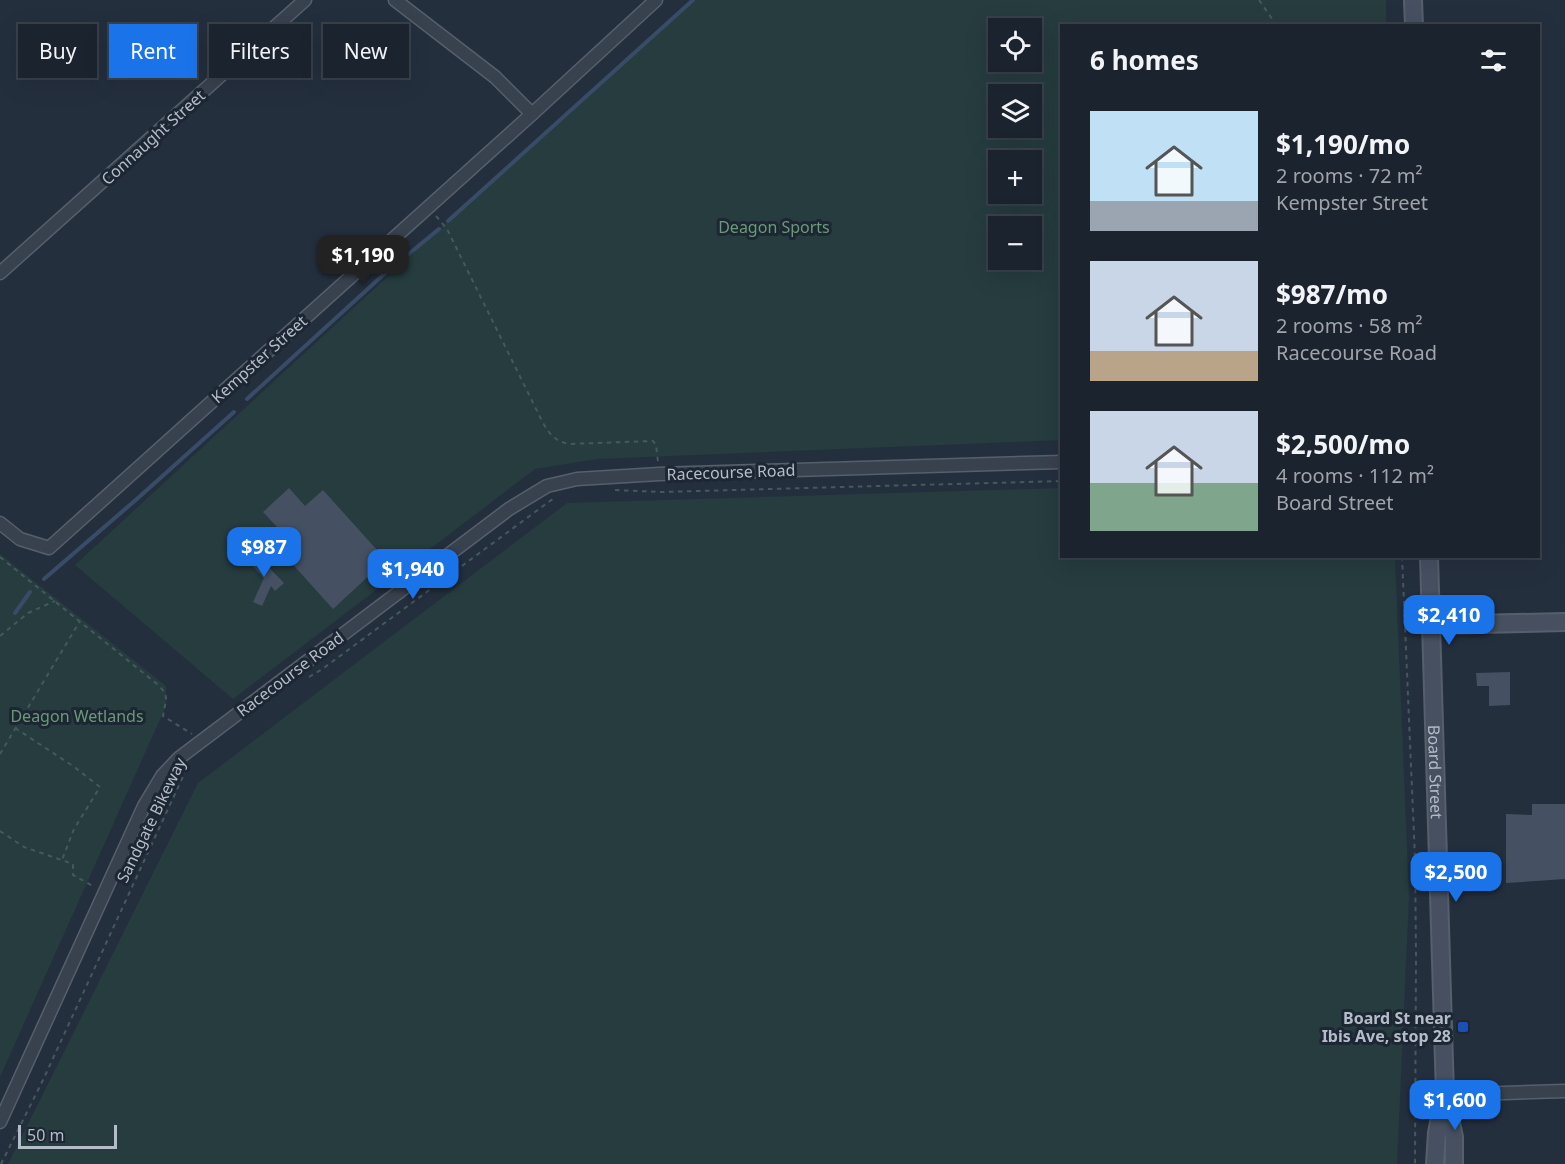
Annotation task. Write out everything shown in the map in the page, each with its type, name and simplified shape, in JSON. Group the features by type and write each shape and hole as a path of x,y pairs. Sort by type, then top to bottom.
{"main road":[{"path":"1413,0 1414,24"},
{"name":"Board Street","path":"1429,558 1444,1095 1454,1137 1454,1164"},
{"path":"1431,625 1565,622"},
{"name":"Board Street","path":"1435,1164 1437,1133 1444,1095"}],"street":[{"name":"Connaught Street","path":"0,273 306,0"},
{"path":"395,0 495,77 532,114"},
{"name":"Kempster Street","path":"0,523 20,539 49,548 656,0"},
{"name":"Racecourse Road","path":"0,1122 105,891 155,786 166,771 201,741 509,508 555,483 577,479 659,474 1060,462"},
{"path":"1444,1095 1565,1091"}],"path":[{"path":"1258,0 1276,24"},
{"path":"428,207 447,229 543,423 553,437 569,444 653,441 656,445 658,469"},
{"path":"609,490 661,492 1060,481"},
{"path":"302,681 321,670 560,494"},
{"path":"0,557 162,689 167,701 163,716 201,741"},
{"path":"1401,558 1415,859 1415,1164"},
{"path":"0,636 28,613 55,601"},
{"path":"0,754 80,621"},
{"path":"15,728 73,766 100,787 74,829 62,860"},
{"name":"Sandgate Bikeway","path":"1,1164 43,1080 189,764"},
{"path":"0,831 24,847 73,864 73,875 105,891"}],"green space":[{"name":"Deagon Sports","path":"691,0 1386,0 1386,24 1060,24 1060,440 597,459 535,469 233,699 75,565 541,135"},
{"path":"1060,488 1060,558 1395,558 1409,897 1397,1164 8,1164 198,783 567,503"},
{"name":"Deagon Wetlands","path":"0,554 166,686 166,706 0,1077"}],"building":[{"path":"289,488 305,506 323,490 386,560 333,609 269,538 279,529 263,512"},
{"path":"253,551 284,583 275,591 271,586 262,606 253,602 264,578 245,558"},
{"path":"1510,672 1510,705 1489,706 1489,686 1477,686 1476,673"},
{"path":"1532,804 1565,804 1565,879 1506,883 1506,814 1532,815"}],"waterway":[{"path":"448,221 693,0"},
{"path":"247,399 382,276 439,229"},
{"path":"44,579 234,412"},
{"path":"15,613 30,592"}],"place":[{"name":"Board St near Ibis Ave, stop 28","path":"1463,1027"}]}
